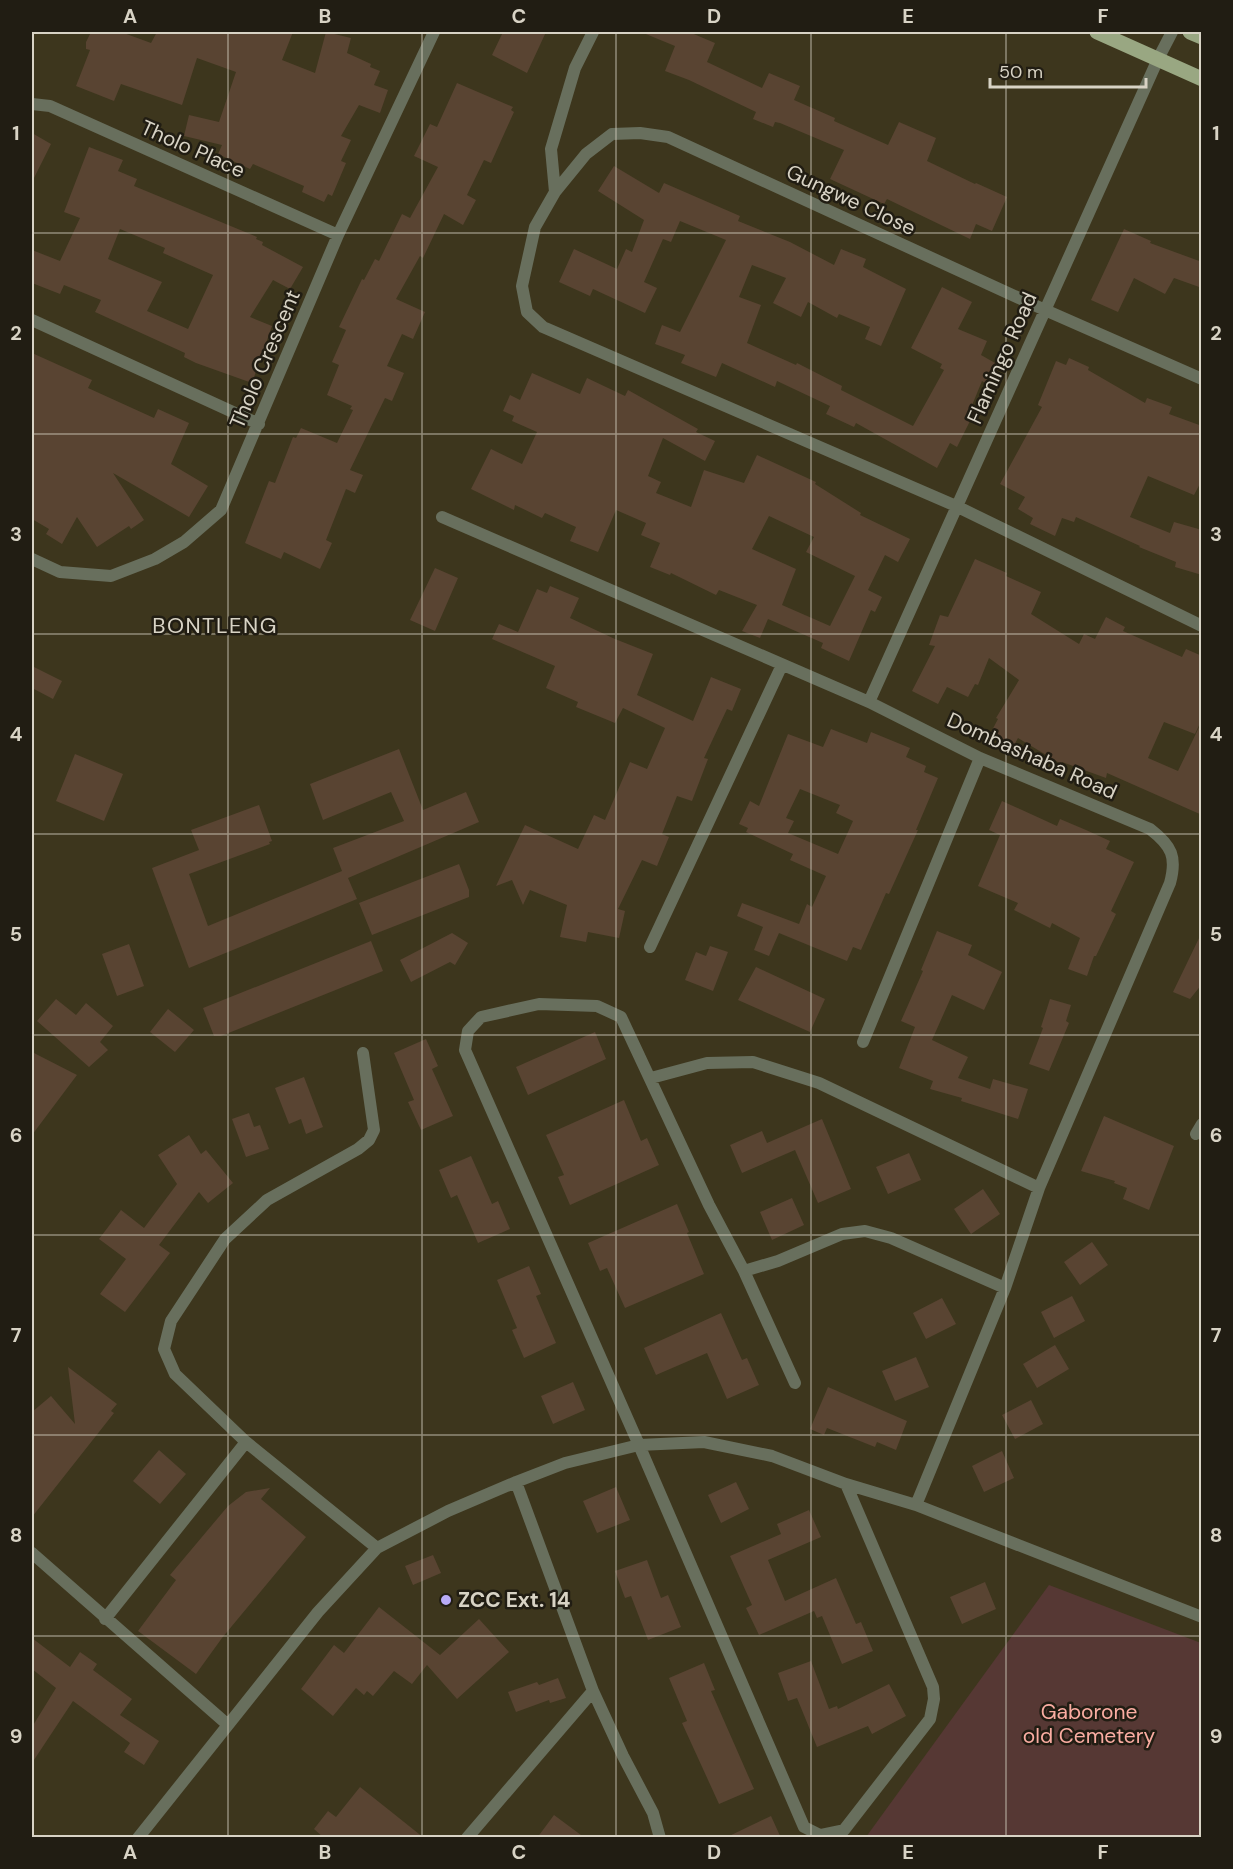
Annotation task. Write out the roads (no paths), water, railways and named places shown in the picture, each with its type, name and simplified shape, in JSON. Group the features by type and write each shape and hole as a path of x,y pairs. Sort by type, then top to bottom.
{"main road":[{"path":"1097,32 1202,79"},
{"path":"1190,32 1202,37"}],"street":[{"name":"Tholo Crescent","path":"32,559 60,572 111,576 154,559 184,542 221,510 338,235 432,32"},
{"path":"555,192 551,149 575,68 593,32"},
{"name":"Flamingo Road","path":"868,702 1172,32"},
{"name":"Tholo Place","path":"32,104 50,106 338,235"},
{"name":"Gungwe Close","path":"1202,379 1045,310 668,137 640,133 612,134 586,154 555,192 535,227 522,286 527,312 543,327 956,506 1202,626"},
{"path":"32,320 259,424"},
{"name":"Dombashaba Road","path":"442,517 868,702 980,758 1150,829 1164,840 1172,854 1173,869 1170,883 1040,1188"},
{"path":"650,947 782,665"},
{"path":"863,1042 980,758"},
{"path":"795,1383 744,1271 709,1205 621,1017 597,1006 539,1004 481,1017 468,1031 465,1050 639,1444 804,1827 820,1835 844,1830 930,1719 934,1699 933,1687 846,1484"},
{"path":"363,1053 374,1130 369,1140 358,1149 267,1200 225,1239 171,1321 165,1349 175,1374 246,1442 377,1548"},
{"path":"651,1078 707,1063 753,1062 819,1083 1040,1188 1005,1287 916,1504"},
{"path":"744,1271 778,1261 842,1234 865,1231 891,1238 1005,1287"},
{"path":"105,1619 246,1442"},
{"path":"138,1838 318,1612 377,1548 448,1511 516,1482 565,1463 639,1444 704,1442 772,1456 846,1484 916,1504 1202,1617"},
{"path":"516,1482 592,1691 653,1813 660,1838"},
{"path":"32,1553 228,1725"},
{"path":"467,1838 592,1691"}],"place":[{"name":"ZCC Ext. 14","path":"446,1600"}],"district":[{"name":"BONTLENG","path":"215,625"}],"park label":[{"name":"Gaborone old Cemetery","path":"1089,1724"}]}
